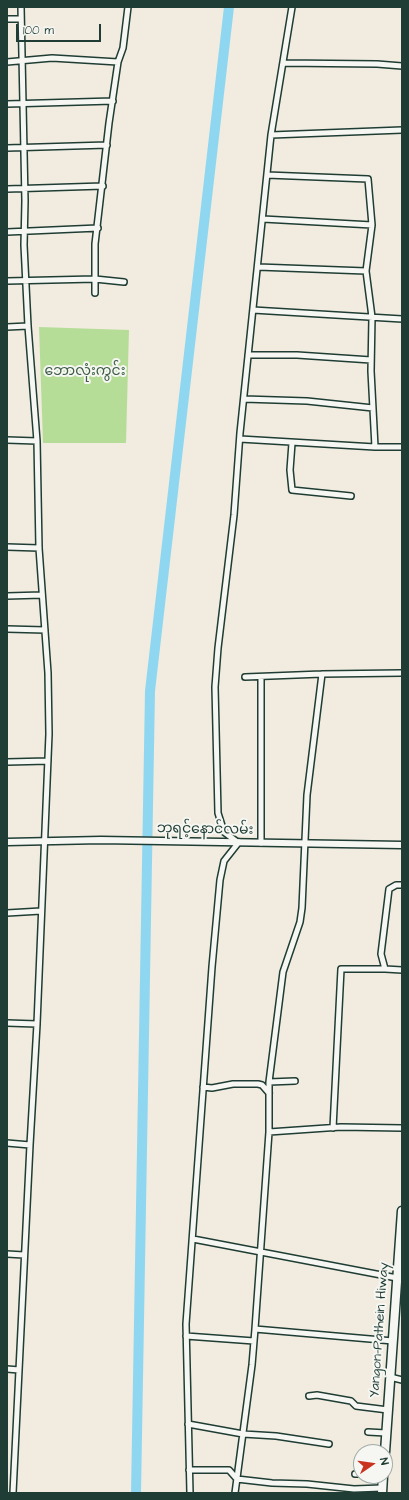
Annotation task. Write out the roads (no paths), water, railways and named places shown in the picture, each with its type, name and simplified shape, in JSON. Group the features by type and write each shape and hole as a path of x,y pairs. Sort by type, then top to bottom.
{"highway":[{"name":"Yangon-Pathein Hiway","path":"385,1444 399,1273 402,1211"}],"street":[{"path":"13,1493 37,1024 48,761 48,673 39,548 37,441 26,280 21,7"},
{"path":"95,293 95,244 118,62 123,48 128,7"},
{"path":"190,1493 186,1324 203,1086 220,880 224,861 236,842 224,832 218,813 216,687 218,648 234,515 248,355 271,135 292,7"},
{"path":"7,19 21,19"},
{"path":"7,62 52,58 118,62"},
{"path":"284,62 402,66"},
{"path":"7,104 113,101"},
{"path":"271,135 402,130"},
{"path":"7,148 107,145"},
{"path":"267,175 368,179 372,225 366,271 372,317 371,360 375,447"},
{"path":"7,189 103,186"},
{"path":"263,219 372,225"},
{"path":"7,232 25,230 98,228"},
{"path":"258,267 366,271"},
{"path":"7,281 95,279 124,282"},
{"path":"253,310 402,318"},
{"path":"7,327 28,326"},
{"path":"248,355 297,355 371,360"},
{"path":"244,398 307,401 373,408"},
{"path":"240,439 292,443 402,447"},
{"path":"7,440 37,441"},
{"path":"292,443 290,470 292,490 351,496"},
{"path":"7,548 39,548"},
{"path":"7,596 42,595"},
{"path":"7,629 45,630"},
{"path":"244,677 402,673"},
{"path":"235,1493 255,1329 269,1132 269,1082 283,972 300,922 302,908 307,795 322,674"},
{"path":"261,677 262,842"},
{"path":"7,762 48,761"},
{"name":"ဘုရင့်နောင်လမ်း","path":"7,842 100,840 402,845"},
{"path":"385,969 381,954 389,889 396,885 402,886"},
{"path":"7,913 41,911"},
{"path":"333,1128 341,969 402,970"},
{"path":"7,1023 37,1024"},
{"path":"269,1082 294,1081"},
{"path":"203,1086 212,1088 233,1084 258,1084 262,1085 269,1093"},
{"path":"269,1132 333,1128 402,1128"},
{"path":"7,1143 30,1145"},
{"path":"193,1239 261,1252 399,1273"},
{"path":"7,1254 24,1255"},
{"path":"255,1329 393,1341"},
{"path":"186,1336 254,1341"},
{"path":"7,1369 19,1370"},
{"path":"390,1377 402,1380"},
{"path":"308,1396 317,1395 351,1401 356,1406 388,1410"},
{"path":"188,1424 243,1434 276,1436 329,1444"},
{"path":"368,1432 386,1433"},
{"path":"190,1470 229,1470 237,1479 272,1483 307,1484 354,1489 382,1490"}],"waterway":[{"path":"136,1493 150,691 229,7"}],"park label":[{"name":"ဘောလုံးကွင်း","path":"85,372"}]}
